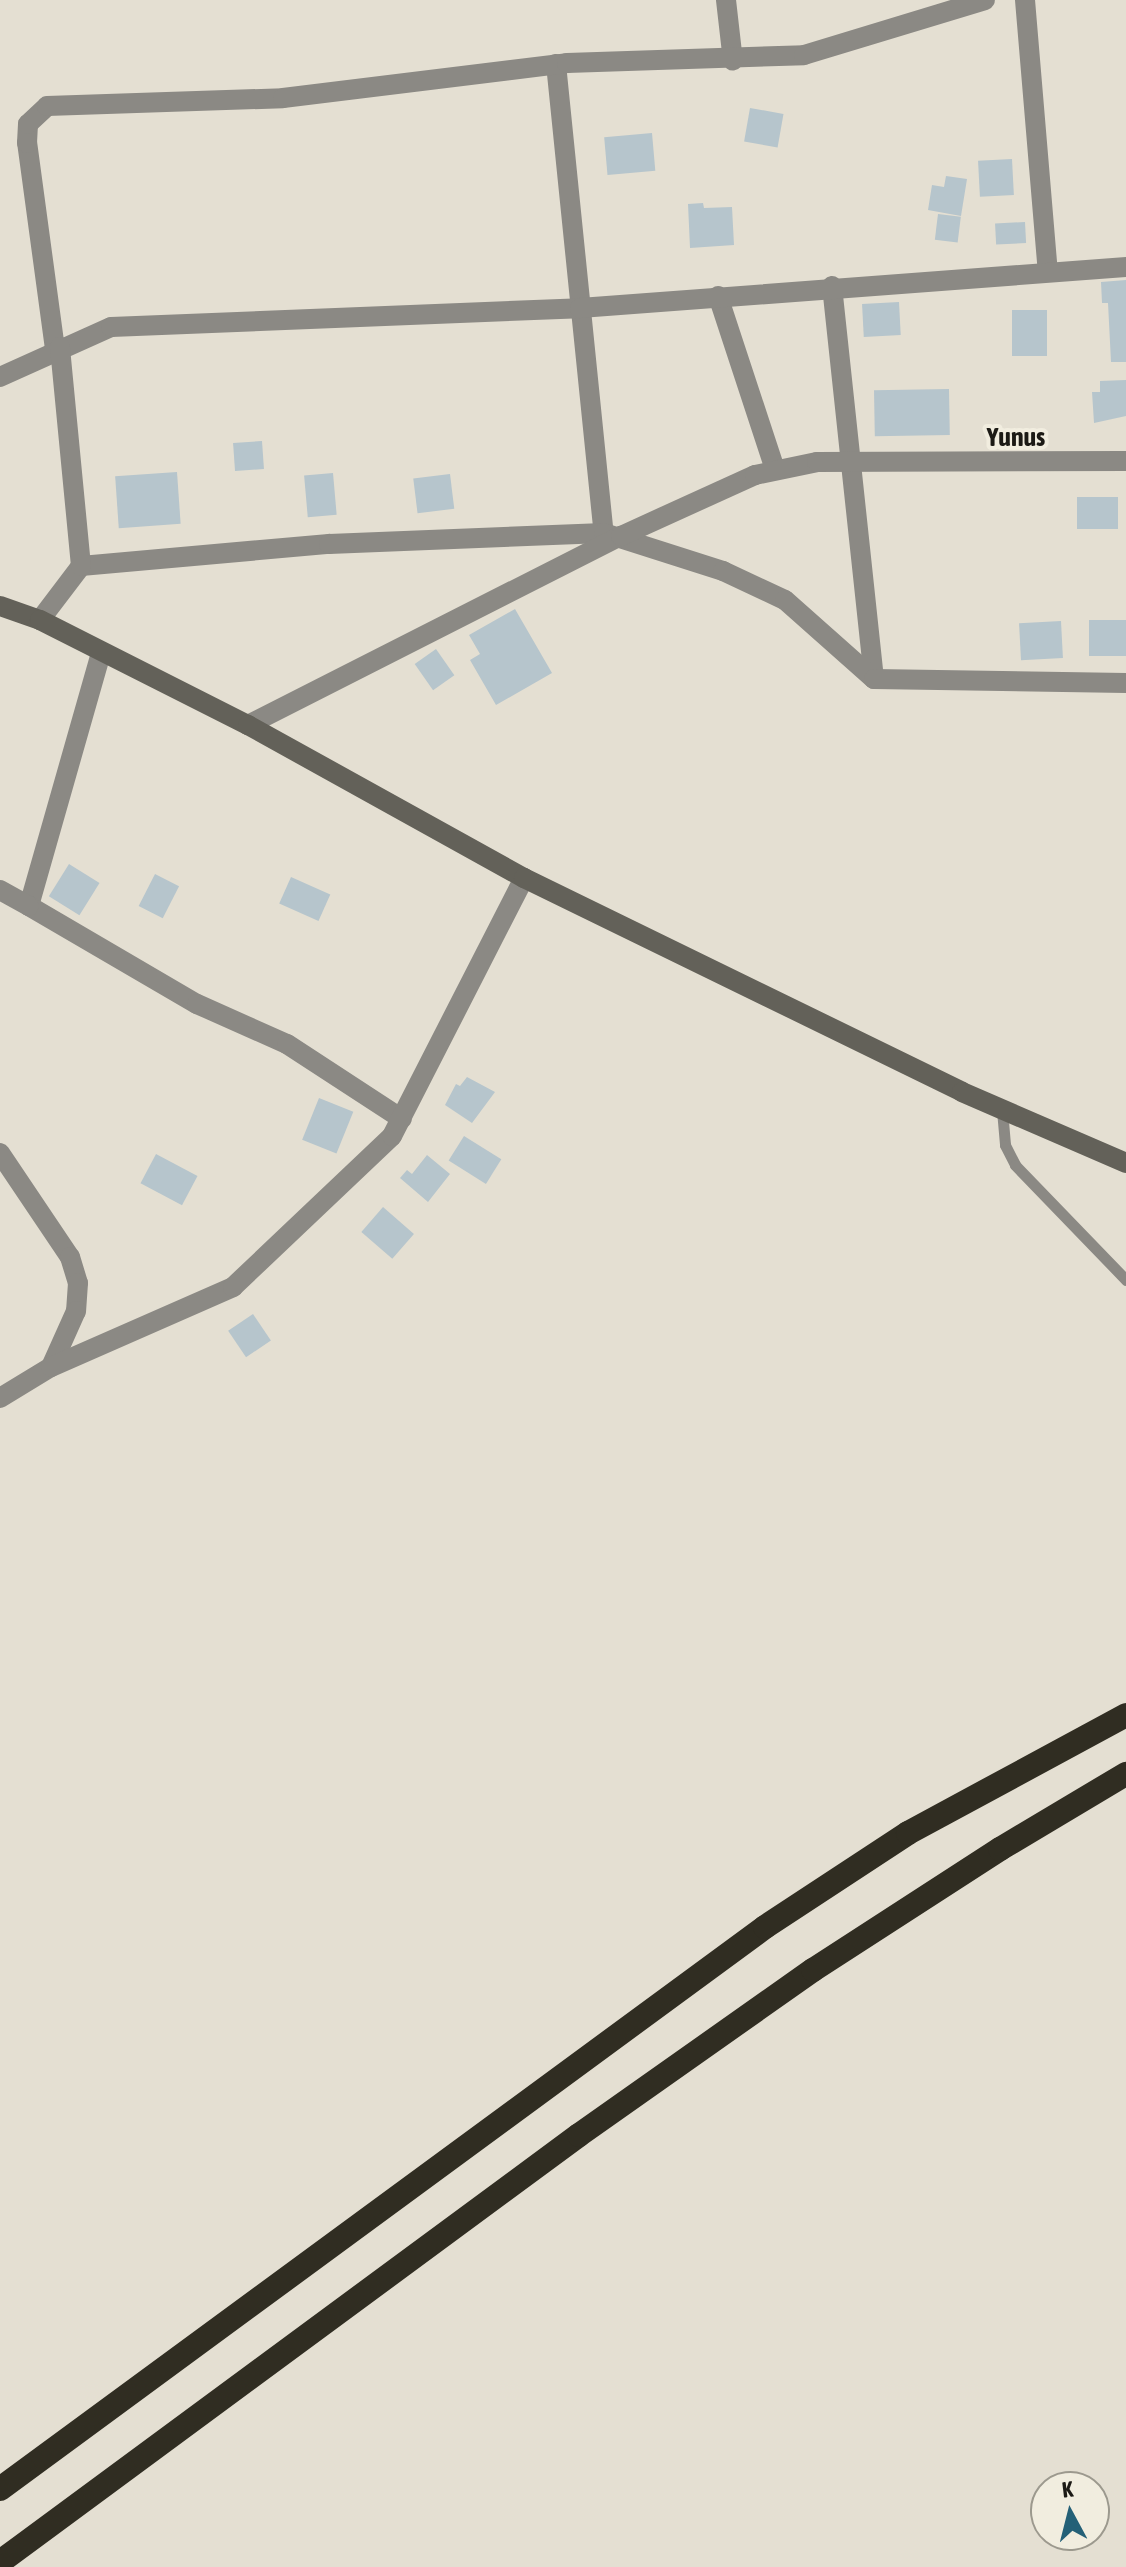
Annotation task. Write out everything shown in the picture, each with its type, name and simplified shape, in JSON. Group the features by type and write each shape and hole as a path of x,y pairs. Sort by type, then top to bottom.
{"highway":[{"path":"0,2489 765,1927 908,1833 1126,1715"},
{"path":"0,2562 579,2135 813,1970 1126,1774"}],"street":[{"path":"726,0 733,61"},
{"path":"40,620 81,566 58,348 27,143 28,124 47,106 283,98 556,64 733,61 848,46 985,0"},
{"path":"1025,0 1048,272"},
{"path":"556,64 580,308 612,534"},
{"path":"0,377 58,348 111,327 580,308 832,286 1126,267"},
{"path":"832,286 874,679"},
{"path":"718,296 775,469"},
{"path":"248,725 612,534 775,469 852,462 1126,461"},
{"path":"81,566 329,544 612,534 723,571 785,600 874,679 1126,683"},
{"path":"0,606 40,620 248,725 524,878 1002,1110 1126,1163"},
{"path":"29,906 101,653"},
{"path":"0,1398 51,1367 233,1287 392,1136 524,878"},
{"path":"0,890 197,1004 287,1044 402,1119"},
{"path":"0,1153 70,1257 78,1283 76,1311 51,1367"}],"lane":[{"path":"1002,1110 1005,1145 1015,1165 1126,1280"}],"building":[{"path":"750,108 783,114 778,147 744,141"},
{"path":"652,133 655,171 607,175 604,137"},
{"path":"1012,159 1014,195 980,197 978,161"},
{"path":"946,176 967,179 961,216 928,210 932,185 944,187"},
{"path":"703,203 704,208 732,207 734,245 690,248 688,204"},
{"path":"938,214 961,217 958,243 935,240"},
{"path":"1025,222 1026,243 996,245 995,224"},
{"path":"1126,280 1126,362 1111,362 1108,303 1102,303 1101,282"},
{"path":"899,302 901,335 864,337 862,304"},
{"path":"1012,310 1047,310 1047,356 1012,356"},
{"path":"1126,380 1126,416 1094,423 1092,392 1100,392 1100,381"},
{"path":"949,389 950,435 875,436 874,390"},
{"path":"262,441 264,469 235,471 233,443"},
{"path":"177,472 181,524 119,528 115,476"},
{"path":"333,473 337,515 308,517 304,476"},
{"path":"450,474 454,509 418,513 413,479"},
{"path":"1077,497 1118,497 1118,529 1077,529"},
{"path":"515,609 552,673 496,705 470,660 480,654 469,635"},
{"path":"1089,620 1126,620 1126,656 1089,656"},
{"path":"1061,621 1063,658 1021,660 1019,623"},
{"path":"436,649 454,675 433,690 415,664"},
{"path":"69,864 100,883 79,915 49,896"},
{"path":"155,874 179,886 163,918 139,906"},
{"path":"291,877 330,894 318,921 279,903"},
{"path":"467,1077 495,1092 472,1123 445,1105 456,1084 460,1086"},
{"path":"319,1098 353,1112 336,1154 302,1140"},
{"path":"464,1136 501,1159 486,1184 449,1161"},
{"path":"156,1154 197,1176 182,1205 141,1183"},
{"path":"427,1155 450,1174 428,1202 400,1178 407,1170 412,1174"},
{"path":"383,1207 414,1234 392,1259 361,1232"},
{"path":"253,1314 271,1341 246,1357 228,1331"}],"district":[{"name":"Yunus","path":"1016,438"}]}
